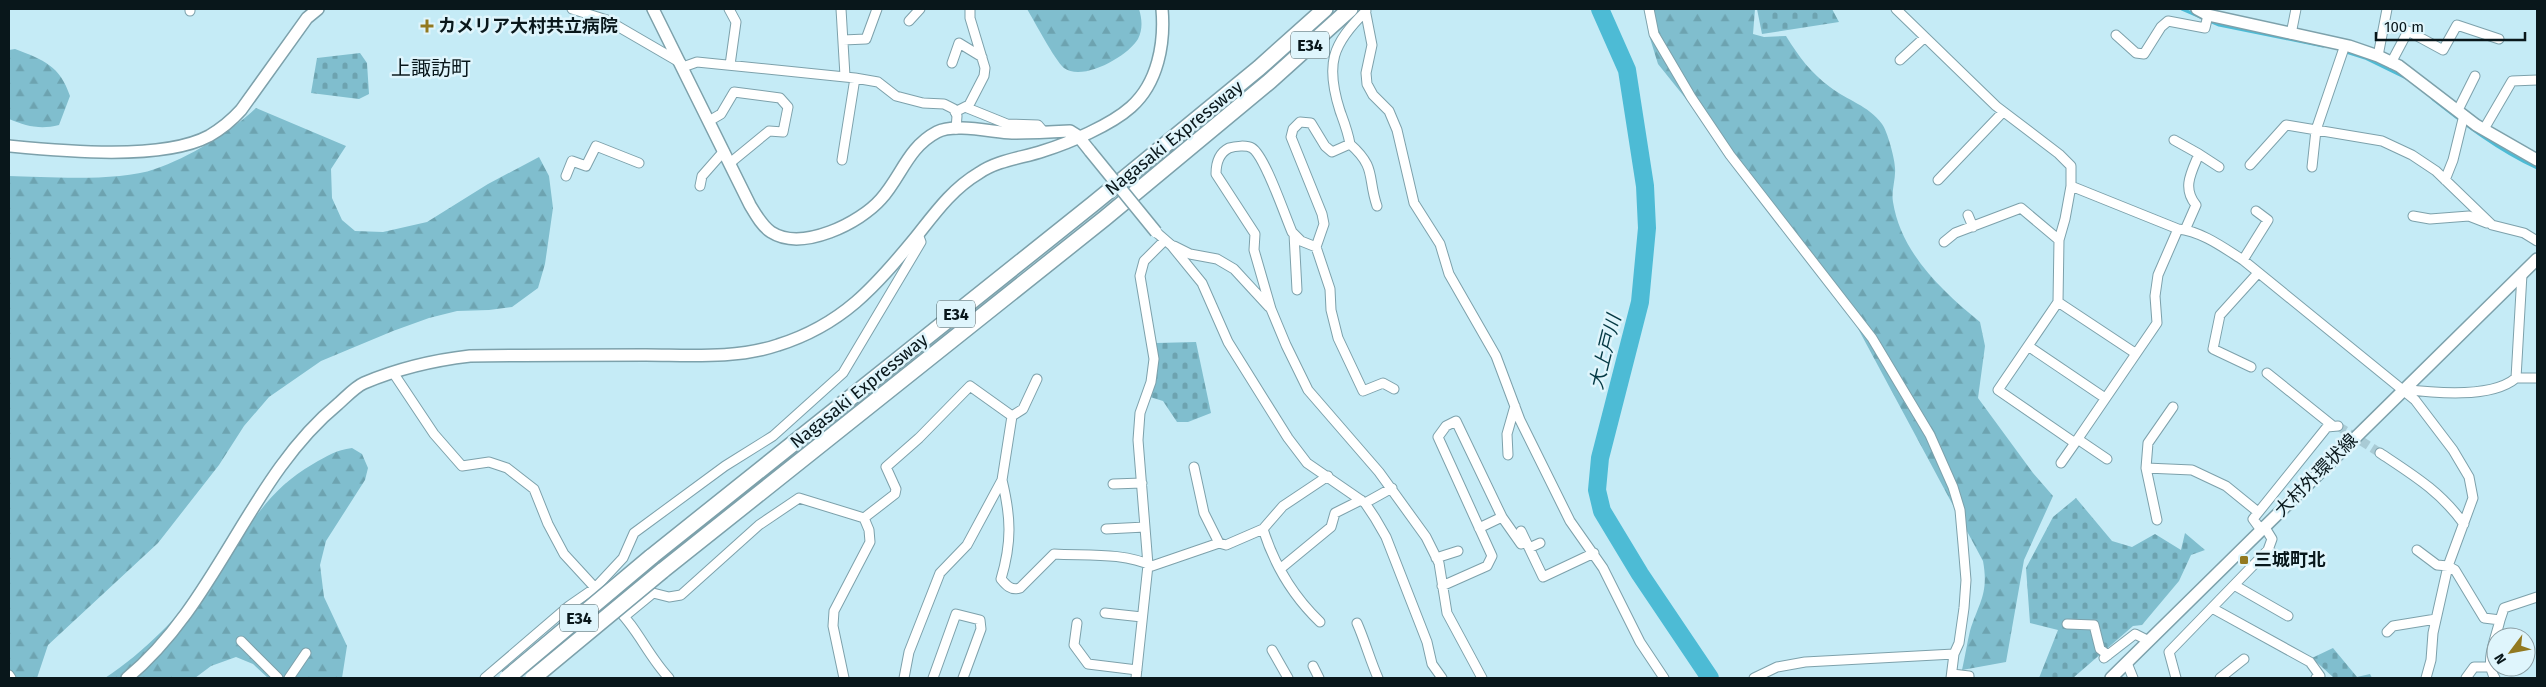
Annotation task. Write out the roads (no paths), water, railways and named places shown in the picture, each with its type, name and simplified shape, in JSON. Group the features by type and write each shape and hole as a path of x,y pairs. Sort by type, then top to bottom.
{"highway":[{"name":"Nagasaki Expressway","path":"507,678 651,557 1260,68 1325,9"},
{"name":"Nagasaki Expressway","path":"533,678 662,571 1105,218 1270,81 1350,9"}],"street":[{"path":"9,146 66,151 113,152 185,144 208,136 229,123 241,110 307,18 318,9"},
{"path":"572,9 607,20 682,65 697,62 845,76 878,82 896,96 923,103 944,104 954,109 956,129"},
{"path":"653,9 750,205 771,232 785,238 804,239 828,232 867,213 882,198 914,150 939,131 956,129 1012,133 1070,132 1078,136 1202,283 1228,342 1288,438 1307,463 1363,501 1386,537 1438,677"},
{"path":"729,9 736,22 730,65"},
{"path":"841,9 845,76"},
{"path":"843,40 866,39 877,9"},
{"path":"909,21 920,9"},
{"path":"955,112 969,105 984,76 985,68 970,18 970,9"},
{"path":"127,678 145,664 182,621 297,445 326,414 363,383 428,361 470,356 729,353 776,346 817,330 856,304 890,269 957,188 980,172 1008,160 1043,151 1099,127 1130,108 1141,96 1157,66 1161,50 1162,9"},
{"path":"1649,9 1654,34 1691,97 1730,155 1872,338 1930,435 1953,486 1960,510 1966,580 1959,643 1954,654 1952,676 1969,676 1969,678"},
{"path":"1896,9 2003,112 2059,154 2071,166 2071,186 2065,220 2059,240 2058,302 1998,390 2107,459"},
{"path":"2197,9 2208,15 2345,46 2378,56 2391,63 2461,116 2537,160"},
{"path":"2291,34 2296,9"},
{"path":"2378,56 2387,9"},
{"path":"1366,10 1350,26 1338,43 1333,63 1332,81 1350,144 1363,155 1370,167 1373,181 1370,189 1377,206"},
{"path":"1366,10 1372,45 1366,73 1367,84 1373,95 1389,112 1397,130 1414,203 1440,244 1449,274 1486,335 1514,406 1570,521 1594,553 1640,642 1664,678"},
{"path":"2116,35 2136,53 2144,54 2161,27 2168,21 2205,27 2208,15"},
{"path":"2391,63 2408,31 2443,50 2457,25 2499,39"},
{"path":"1900,60 1924,38"},
{"path":"952,63 959,43 982,57"},
{"path":"2312,167 2316,130 2345,46"},
{"path":"2445,180 2453,160 2461,116 2475,76"},
{"path":"842,160 855,78"},
{"path":"2484,129 2512,81 2537,80"},
{"path":"709,121 721,114 734,92 780,98 788,107 783,132 769,131 730,163"},
{"path":"965,107 1007,124 1038,125 1044,132"},
{"path":"1938,180 2003,112"},
{"path":"1350,144 1332,152 1325,146 1311,123 1300,122 1293,129 1291,137 1322,214 1324,224 1316,247 1330,289 1331,310 1338,338 1363,391 1383,383 1394,389"},
{"path":"2250,165 2286,125 2382,141 2412,155 2445,180 2492,225"},
{"path":"2174,140 2219,167"},
{"path":"566,176 572,161 586,166 596,146 639,163"},
{"path":"1298,290 1294,234 1262,159 1252,148 1242,146 1229,148 1220,156 1216,165 1216,174 1255,234 1254,250 1272,309 1286,345 1308,390 1392,488 1426,537 1436,558 1447,613 1482,678"},
{"path":"700,186 702,176 724,151"},
{"path":"2061,463 2157,323 2155,296 2158,275 2181,229 2196,205 2190,197 2187,187 2199,154"},
{"path":"2071,186 2217,244 2243,260 2258,274 2403,388 2416,400 2453,450 2469,477 2474,498 2448,566 2436,619 2431,660 2426,678"},
{"path":"1944,242 1956,233 2021,208 2059,240"},
{"path":"2243,260 2268,220 2256,211"},
{"path":"1968,216 1973,227"},
{"path":"2413,216 2430,219 2469,216 2492,225 2524,233 2537,241"},
{"path":"485,678 569,606 595,588 623,558 634,533 725,466 773,436 843,373 921,242 918,234"},
{"path":"1294,234 1301,241 1316,247"},
{"path":"1164,239 1190,254 1217,259 1234,269 1272,309"},
{"path":"1077,623 1074,645 1088,664 1137,674 1148,565 1138,440 1140,413 1151,382 1154,359 1140,276 1144,260 1164,239"},
{"name":"大村外環状線","path":"2112,678 2403,388 2537,259"},
{"path":"2251,367 2213,350 2220,316 2258,274"},
{"path":"2516,378 2522,274"},
{"path":"2058,302 2135,353"},
{"path":"2028,346 2105,398"},
{"path":"2176,678 2169,652 2268,550 2272,539 2253,519 2327,427 2336,426 2267,373"},
{"path":"394,374 434,434 462,466 489,462 507,468 534,489 548,524 564,554 595,588 625,616 656,665 669,678"},
{"path":"2403,388 2439,394 2506,387 2516,378 2537,378"},
{"path":"1012,416 1023,410 1037,379"},
{"path":"864,518 895,494 896,489 886,467 919,438 970,386 1012,416"},
{"path":"1508,455 1507,434 1514,406"},
{"path":"2156,520 2146,468 2148,443 2173,407"},
{"path":"904,678 909,652 940,572 967,545 1002,480 1012,416"},
{"path":"1442,586 1487,566 1492,556 1438,437 1446,426 1456,421 1502,517 1521,544 1540,543"},
{"path":"2380,453 2432,488 2452,507 2464,524"},
{"path":"1194,467 1204,513 1218,543"},
{"path":"2146,468 2192,470 2226,486 2258,512"},
{"path":"1002,480 1008,505 1010,548 1001,579 1008,587 1015,590 1020,588 1054,554 1118,558 1152,566 1218,543 1226,544 1263,529 1283,506 1328,476"},
{"path":"1113,484 1142,483"},
{"path":"1280,569 1332,527 1335,513 1392,488"},
{"path":"625,616 653,593 669,597 681,595 759,525 799,498 864,518"},
{"path":"1479,528 1502,517"},
{"path":"844,678 833,626 834,611 870,542 869,530 864,518"},
{"path":"1106,529 1145,527"},
{"path":"1263,529 1271,553 1290,586 1320,622"},
{"path":"1520,531 1543,577 1594,553"},
{"path":"2268,550 2286,563"},
{"path":"2417,550 2437,565 2448,566 2455,570 2484,618 2500,620"},
{"path":"1436,558 1458,551"},
{"path":"2234,585 2288,616"},
{"path":"2499,627 2504,608 2537,597"},
{"path":"2212,608 2310,662 2320,676 2316,678"},
{"path":"1105,613 1142,617"},
{"path":"933,678 956,614 980,620 981,629 962,678"},
{"path":"2386,632 2393,626 2436,619"},
{"path":"1357,623 1378,678"},
{"path":"2067,624 2094,624 2100,649 2106,657 2135,634 2149,641"},
{"path":"241,641 278,678"},
{"path":"1272,650 1288,678"},
{"path":"289,678 306,652"},
{"path":"1754,678 1777,667 1805,662 1954,654"},
{"path":"2220,678 2244,659"},
{"path":"2127,663 2133,678"},
{"path":"1313,666 1319,678"},
{"path":"2466,678 2474,667 2486,667"}],"waterway":[{"name":"大上戸川","path":"1600,9 1627,70 1645,186 1647,228 1640,302 1600,458 1597,490 1602,511 1640,574 1710,678"},
{"path":"2182,9 2219,25 2323,46"},
{"path":"2343,51 2365,58 2406,78"},
{"path":"2433,99 2470,128 2537,168"}],"tunnel":[{"path":"2338,426 2380,453"}],"place":[{"name":"カメリア大村共立病院","path":"427,26"},
{"name":"三城町北","path":"2244,560"}],"district":[{"name":"上諏訪町","path":"431,68"}]}
